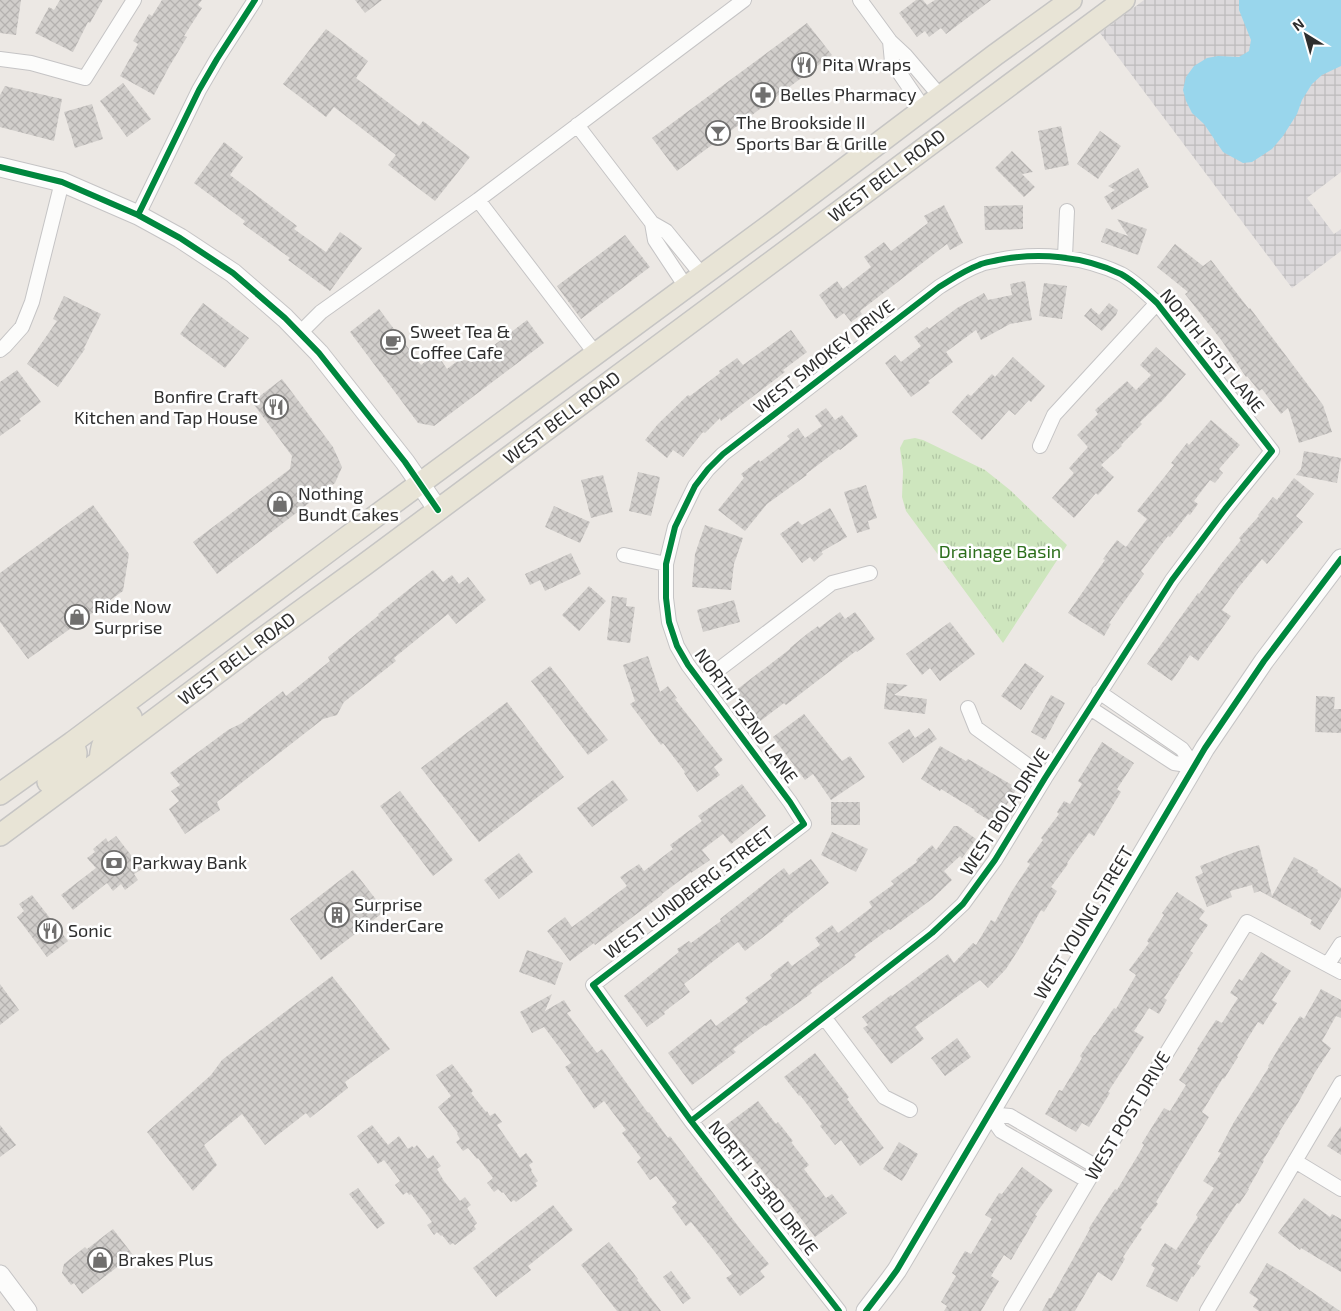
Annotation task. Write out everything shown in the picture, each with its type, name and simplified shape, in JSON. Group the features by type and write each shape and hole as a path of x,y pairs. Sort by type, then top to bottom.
{"main road":[{"name":"WEST BELL ROAD","path":"0,794 153,683 1071,0"},
{"name":"WEST BELL ROAD","path":"0,835 1124,0"},
{"path":"100,762 101,748 108,734 147,703 153,683"},
{"path":"28,814 42,786 76,760 73,742"}],"street":[{"path":"0,59 31,63 85,78 134,0"},
{"path":"138,215 199,90 255,0"},
{"path":"300,333 321,312 478,200 744,0"},
{"path":"860,0 890,41 905,55 932,103"},
{"path":"890,41 892,62 932,103"},
{"path":"577,125 652,223 666,231 694,281"},
{"path":"0,167 62,182 138,215 180,238 233,273 300,333 327,363 405,462 438,510"},
{"path":"0,350 22,327 32,302 62,182"},
{"path":"478,200 595,353"},
{"path":"1064,257 1067,211"},
{"path":"652,223 655,240 694,281"},
{"name":"WEST SMOKEY DRIVE","path":"666,564 674,527 694,486 722,454 939,287 959,274 981,264 1025,256 1064,257"},
{"name":"NORTH 151ST LANE","path":"1064,257 1122,275 1157,302 1272,452"},
{"path":"1040,446 1054,415 1157,302"},
{"name":"WEST BOLA DRIVE","path":"691,1121 932,933 963,904 995,860 1099,692 1172,580 1224,509 1272,452"},
{"path":"624,556 666,564"},
{"name":"WEST YOUNG STREET","path":"866,1311 897,1270 1205,748 1264,661 1341,559"},
{"name":"NORTH 152ND LANE","path":"666,564 666,598 669,622 676,646 700,683 790,802 804,824"},
{"path":"700,683 832,583 870,573"},
{"path":"1099,692 1182,749 1194,766"},
{"path":"968,708 976,728 1045,778"},
{"path":"1090,708 1174,763 1194,766"},
{"name":"WEST LUNDBERG STREET","path":"593,985 804,824"},
{"name":"WEST POST DRIVE","path":"1012,1311 1088,1181 1247,922 1328,964"},
{"path":"1341,944 1328,964 1341,972"},
{"name":"NORTH 153RD DRIVE","path":"593,985 691,1121 840,1311"},
{"path":"824,1018 884,1097 910,1110"},
{"path":"1208,1311 1341,1083"},
{"path":"988,1114 1010,1116 1097,1168"},
{"path":"988,1114 1001,1131 1088,1181"},
{"path":"1295,1161 1341,1189"},
{"path":"0,1276 27,1311"}],"shaded area":[{"path":"1144,0 1341,0 1341,172 1307,198 1334,234 1341,229 1341,251 1292,288 1100,33"}],"green space":[{"name":"Drainage Basin","path":"915,438 923,440 985,470 1010,490 1067,545 1003,643 906,511 902,497 903,471 900,448 904,440"}],"water":[{"path":"1239,0 1341,0 1341,66 1322,75 1312,84 1302,100 1297,114 1272,149 1252,162 1243,163 1223,152 1204,124 1192,113 1183,90 1186,77 1194,66 1207,58 1218,56 1239,57 1249,51 1251,40 1239,10"}],"building":[{"path":"0,0 21,0 16,35 0,33"},
{"path":"60,0 103,0 90,23 88,22 73,52 35,33 49,7 54,10"},
{"path":"162,0 202,0 198,5 202,8 184,36 187,37 154,95 120,76 138,44 133,41 149,14 152,16"},
{"path":"355,0 382,0 365,13"},
{"path":"916,0 923,0 927,5 935,0 991,0 946,34 941,28 929,37 925,31 917,37 899,13"},
{"path":"807,23 832,55 677,171 652,138"},
{"path":"326,29 368,61 356,78 419,126 423,121 470,157 435,201 388,165 396,155 334,107 326,117 283,84"},
{"path":"123,83 151,119 127,137 100,101"},
{"path":"5,86 62,99 54,141 0,127 0,95"},
{"path":"92,104 103,139 75,148 64,112"},
{"path":"1061,126 1069,165 1045,170 1038,131"},
{"path":"1100,131 1121,146 1098,179 1077,164"},
{"path":"224,142 243,157 230,175 297,226 294,229 326,252 340,232 362,248 330,291 288,260 290,258 243,224 245,221 194,183"},
{"path":"1012,151 1033,172 1022,174 1035,187 1024,197 995,168"},
{"path":"1138,168 1149,187 1112,210 1104,197 1115,190 1108,186"},
{"path":"944,205 963,243 950,250 947,244 860,311 862,314 851,322 844,313 836,319 819,295 837,281 843,289 871,267 864,257 884,242 891,251 928,223 924,216"},
{"path":"1023,205 1023,229 985,230 984,206"},
{"path":"1117,219 1147,229 1138,255 1101,242 1106,228 1128,236"},
{"path":"625,235 650,267 581,319 557,286"},
{"path":"1175,244 1203,266 1211,260 1250,308 1323,405 1332,432 1299,443 1288,408 1281,414 1262,389 1259,391 1246,377 1222,341 1185,294 1188,292 1157,267"},
{"path":"1025,281 1032,320 1010,324 981,340 976,330 946,352 953,362 911,397 885,363 895,355 901,362 921,346 914,337 927,327 929,329 957,308 984,293 988,300 1012,295 1010,284"},
{"path":"1044,283 1067,286 1062,319 1039,316"},
{"path":"64,296 101,314 85,349 58,387 27,364 57,321 53,319"},
{"path":"203,303 249,338 225,368 180,334"},
{"path":"1109,303 1118,310 1102,331 1084,316 1091,308 1099,315"},
{"path":"379,309 421,365 430,358 441,360 447,369 460,359 472,362 527,320 544,343 434,426 418,423 350,332"},
{"path":"791,330 807,352 783,370 785,372 721,421 720,418 705,433 703,432 683,457 673,450 667,458 645,440 658,424 688,395 690,396 720,373 719,371 737,358 743,365"},
{"path":"1156,347 1186,374 1140,422 1142,424 1122,446 1101,465 1114,477 1098,495 1096,493 1074,518 1052,498 1074,473 1069,468 1088,447 1077,435 1098,414 1095,410 1127,381 1136,390 1151,375 1140,365"},
{"path":"1013,357 1045,386 1031,402 1029,400 1015,415 1009,410 982,440 952,412 968,394 971,396 992,374 995,377"},
{"path":"17,370 41,402 19,419 21,421 0,436 0,382"},
{"path":"282,379 333,447 342,467 335,483 217,574 193,542 290,469 292,456 252,402"},
{"path":"826,408 835,420 842,415 858,436 767,504 745,531 718,510 744,478 741,474 790,439 787,436 798,428 805,438 822,426 815,416"},
{"path":"1211,420 1240,445 1219,469 1223,473 1215,483 1210,480 1194,501 1198,504 1190,515 1188,514 1170,537 1168,536 1141,571 1144,574 1109,623 1111,624 1104,636 1068,613 1117,540 1126,547 1147,519 1137,511 1174,465 1171,463 1187,443 1189,445"},
{"path":"1304,451 1341,458 1337,483 1296,475 1301,469"},
{"path":"638,472 660,477 651,516 629,511"},
{"path":"603,475 613,512 591,518 581,480"},
{"path":"1294,478 1314,494 1296,516 1303,522 1267,564 1262,559 1239,587 1222,610 1231,616 1198,661 1190,655 1172,681 1147,664 1198,593 1241,540 1239,538 1273,497 1277,500"},
{"path":"866,485 877,518 868,521 870,529 857,533 844,492"},
{"path":"93,505 129,554 123,591 28,659 0,622 0,573"},
{"path":"554,506 590,522 580,543 545,527"},
{"path":"830,508 847,537 821,552 823,554 814,562 810,557 802,563 780,534 798,521 802,525"},
{"path":"705,525 743,538 734,564 731,590 692,587 695,554"},
{"path":"571,553 581,574 545,591 540,580 530,585 525,574"},
{"path":"433,570 443,582 452,575 459,584 468,577 486,600 456,624 448,614 394,658 396,661 344,702 337,715 323,719 217,802 220,810 185,834 169,809 179,801 171,791 180,785 170,773 228,730 242,723 283,691 286,696 330,661 328,657 378,614"},
{"path":"589,586 606,601 579,631 562,615"},
{"path":"612,596 627,598 626,606 635,607 630,643 607,640"},
{"path":"734,600 740,622 703,632 697,610"},
{"path":"840,612 845,619 855,612 875,639 856,651 786,705 784,703 759,722 735,691 807,634 818,626 819,628"},
{"path":"950,622 975,654 940,681 930,668 922,675 906,654"},
{"path":"648,656 660,692 668,686 677,698 675,699 723,760 714,767 720,775 697,792 685,772 663,743 661,745 630,704 635,701 623,665"},
{"path":"1025,663 1044,676 1021,710 1001,696"},
{"path":"550,666 608,740 588,755 531,681"},
{"path":"887,683 908,685 894,695 927,699 925,714 884,709"},
{"path":"1051,695 1065,703 1045,740 1031,732"},
{"path":"1316,696 1335,697 1334,709 1341,709 1341,733 1315,732"},
{"path":"507,702 564,777 479,842 421,768"},
{"path":"804,714 842,761 850,756 865,777 831,800 813,774 805,780 773,737"},
{"path":"929,728 937,739 903,763 888,743 909,729 915,738"},
{"path":"1102,742 1134,763 1117,789 1121,792 1094,836 1089,833 1051,887 1057,891 1044,912 1041,910 1006,969 988,988 980,980 915,1027 924,1039 891,1064 863,1028 868,1025 862,1017 948,954 954,963 973,943 976,945 991,920 995,922 1030,864 1027,862 1043,840 1041,838 1059,814 1057,812 1064,801 1070,804 1082,784 1078,781"},
{"path":"940,746 966,761 968,759 1017,788 995,824 941,789 940,791 921,779"},
{"path":"613,780 628,800 592,827 577,808"},
{"path":"742,784 766,816 731,844 723,834 702,850 710,860 691,872 595,945 594,943 570,961 547,931 565,917 572,927 627,886 620,877 639,864 644,871 673,849 670,845 702,821 698,816"},
{"path":"400,791 453,860 433,876 380,806"},
{"path":"831,802 860,802 860,825 831,825"},
{"path":"954,826 958,826 976,839 962,858 960,856 944,871 952,880 932,899 854,955 856,957 810,991 812,993 733,1049 736,1052 692,1085 668,1053 711,1019 716,1026 748,1002 745,998 772,978 770,975 788,961 792,966 820,945 815,938 832,925 838,933 872,907 869,902 894,884 891,881 917,862 916,860 932,845 936,850"},
{"path":"832,832 868,849 856,872 821,855"},
{"name":"Parkway Bank","path":"116,836 142,869 134,874 138,880 125,890 121,884 113,891 107,883 73,910 61,895 96,868 87,858 95,852 93,849 106,838 108,842"},
{"path":"1259,845 1272,896 1294,857 1318,870 1317,872 1341,888 1341,897 1320,930 1310,924 1312,920 1260,891 1254,893 1252,885 1230,891 1232,897 1207,907 1195,877 1203,873 1200,866"},
{"path":"519,853 533,872 499,899 484,880"},
{"path":"811,859 829,883 745,951 738,942 684,984 690,992 647,1027 624,996 679,952 677,949 689,941 691,943 721,921 720,919 784,868 789,875"},
{"name":"Surprise KinderCare","path":"353,870 385,911 321,960 290,919"},
{"path":"1177,892 1205,911 1199,919 1208,925 1190,951 1193,953 1164,998 1167,1000 1159,1014 1149,1008 1134,1031 1144,1037 1108,1092 1110,1093 1089,1127 1082,1123 1076,1132 1045,1114 1059,1090 1062,1091 1082,1058 1080,1056 1094,1035 1114,1008 1116,1009 1136,975 1129,970 1149,943 1147,941 1164,915 1162,913"},
{"path":"32,895 68,941 47,957 17,917 24,911 19,904"},
{"path":"527,950 563,963 555,985 519,972"},
{"path":"1261,952 1291,971 1272,1000 1277,1003 1263,1025 1258,1022 1238,1057 1202,1112 1209,1117 1156,1202 1158,1204 1140,1228 1142,1229 1123,1257 1125,1259 1112,1281 1098,1272 1075,1311 1042,1311 1089,1228 1115,1189 1117,1190 1144,1145 1142,1143 1164,1108 1170,1111 1186,1085 1179,1080 1216,1020 1222,1023 1238,998 1230,993 1239,979 1242,981"},
{"path":"332,976 390,1049 345,1082 348,1088 310,1118 306,1113 265,1145 242,1114 204,1145 217,1165 193,1191 147,1132 211,1075 222,1060"},
{"path":"0,984 19,1010 0,1025"},
{"path":"1321,989 1341,1000 1341,1018 1336,1016 1322,1041 1331,1048 1279,1132 1249,1189 1239,1204 1237,1203 1197,1264 1201,1266 1192,1276 1177,1302 1146,1286 1155,1268 1151,1265 1165,1243 1176,1250 1198,1217 1196,1215 1214,1188 1203,1181 1221,1153 1218,1152 1234,1122 1280,1046 1300,1016 1304,1019"},
{"path":"552,994 545,1011 564,1000 571,1011 567,1013 597,1053 602,1049 648,1113 668,1138 670,1136 769,1264 760,1271 765,1277 740,1296 726,1278 732,1274 691,1222 686,1226 672,1207 677,1203 656,1176 650,1180 637,1162 641,1158 622,1133 626,1130 604,1101 594,1109 565,1067 571,1063 544,1027 532,1033 520,1012"},
{"path":"957,1038 971,1057 945,1076 931,1058"},
{"path":"815,1053 849,1097 847,1099 884,1148 860,1166 841,1140 835,1145 820,1126 822,1124 784,1077"},
{"path":"452,1064 473,1091 471,1093 486,1112 490,1116 495,1113 502,1122 497,1125 520,1158 526,1153 533,1162 529,1165 538,1181 535,1183 537,1186 516,1202 514,1200 511,1202 498,1189 494,1192 487,1183 493,1178 468,1148 463,1151 456,1142 460,1139 458,1133 438,1107 451,1096 436,1075"},
{"path":"758,1101 776,1124 778,1122 793,1141 791,1142 809,1165 804,1169 826,1198 832,1194 847,1213 815,1237 778,1188 726,1125"},
{"path":"0,1125 16,1145 0,1157"},
{"path":"372,1125 388,1145 399,1136 408,1149 412,1146 414,1148 417,1145 428,1159 433,1155 441,1166 437,1169 444,1181 460,1201 465,1197 471,1205 467,1208 477,1223 474,1226 476,1229 455,1245 453,1243 450,1245 437,1232 434,1235 427,1225 432,1222 411,1194 409,1195 407,1192 403,1195 395,1185 400,1181 384,1160 378,1164 357,1136"},
{"path":"1341,1126 1341,1155 1327,1146"},
{"path":"899,1142 918,1154 902,1181 883,1169"},
{"path":"1022,1167 1053,1190 1035,1215 1037,1216 1011,1260 1004,1255 991,1276 999,1281 981,1311 944,1311 947,1306 941,1302 956,1276 952,1273 965,1251 971,1254 992,1219 985,1215 999,1193 1002,1194"},
{"path":"358,1188 385,1223 377,1229 349,1194"},
{"path":"1304,1198 1330,1217 1332,1214 1341,1219 1341,1272 1301,1248 1300,1250 1278,1233"},
{"path":"553,1205 573,1230 528,1266 531,1270 496,1297 473,1268"},
{"name":"Brakes Plus","path":"113,1229 133,1255 82,1294 74,1283 71,1285 62,1273 64,1264 85,1247 87,1249"},
{"path":"609,1242 661,1311 617,1311 581,1265"},
{"path":"1267,1263 1340,1311 1259,1311 1253,1307 1258,1299 1249,1293"},
{"path":"671,1271 691,1298 683,1304 663,1277"}],"cycle path":[{"path":"138,215 199,90 255,0"},
{"path":"0,167 62,182 138,215 180,238 233,273 285,318 319,353 405,462 438,510"},
{"path":"691,1121 932,933 963,904 995,860 1045,778 1172,580 1225,509 1272,451 1157,303 1121,274 1092,263 1061,257 1029,256 986,263 959,275 939,287 723,454 695,486 675,527 666,564 666,598 669,622 677,646 688,665 790,802 804,824 593,985 691,1121 839,1311"},
{"path":"866,1311 897,1270 1205,748 1264,661 1341,559"}],"place":[{"name":"Pita Wraps","path":"804,65"},
{"name":"Belles Pharmacy","path":"763,95"},
{"name":"The Brookside II Sports Bar & Grille","path":"718,133"},
{"name":"Sweet Tea & Coffee Cafe","path":"393,342"},
{"name":"Bonfire Craft Kitchen and Tap House","path":"276,407"},
{"name":"Nothing Bundt Cakes","path":"280,504"},
{"name":"Ride Now Surprise","path":"77,617"},
{"name":"Parkway Bank","path":"114,863"},
{"name":"Surprise KinderCare","path":"337,915"},
{"name":"Sonic","path":"50,931"},
{"name":"Brakes Plus","path":"100,1260"}]}
